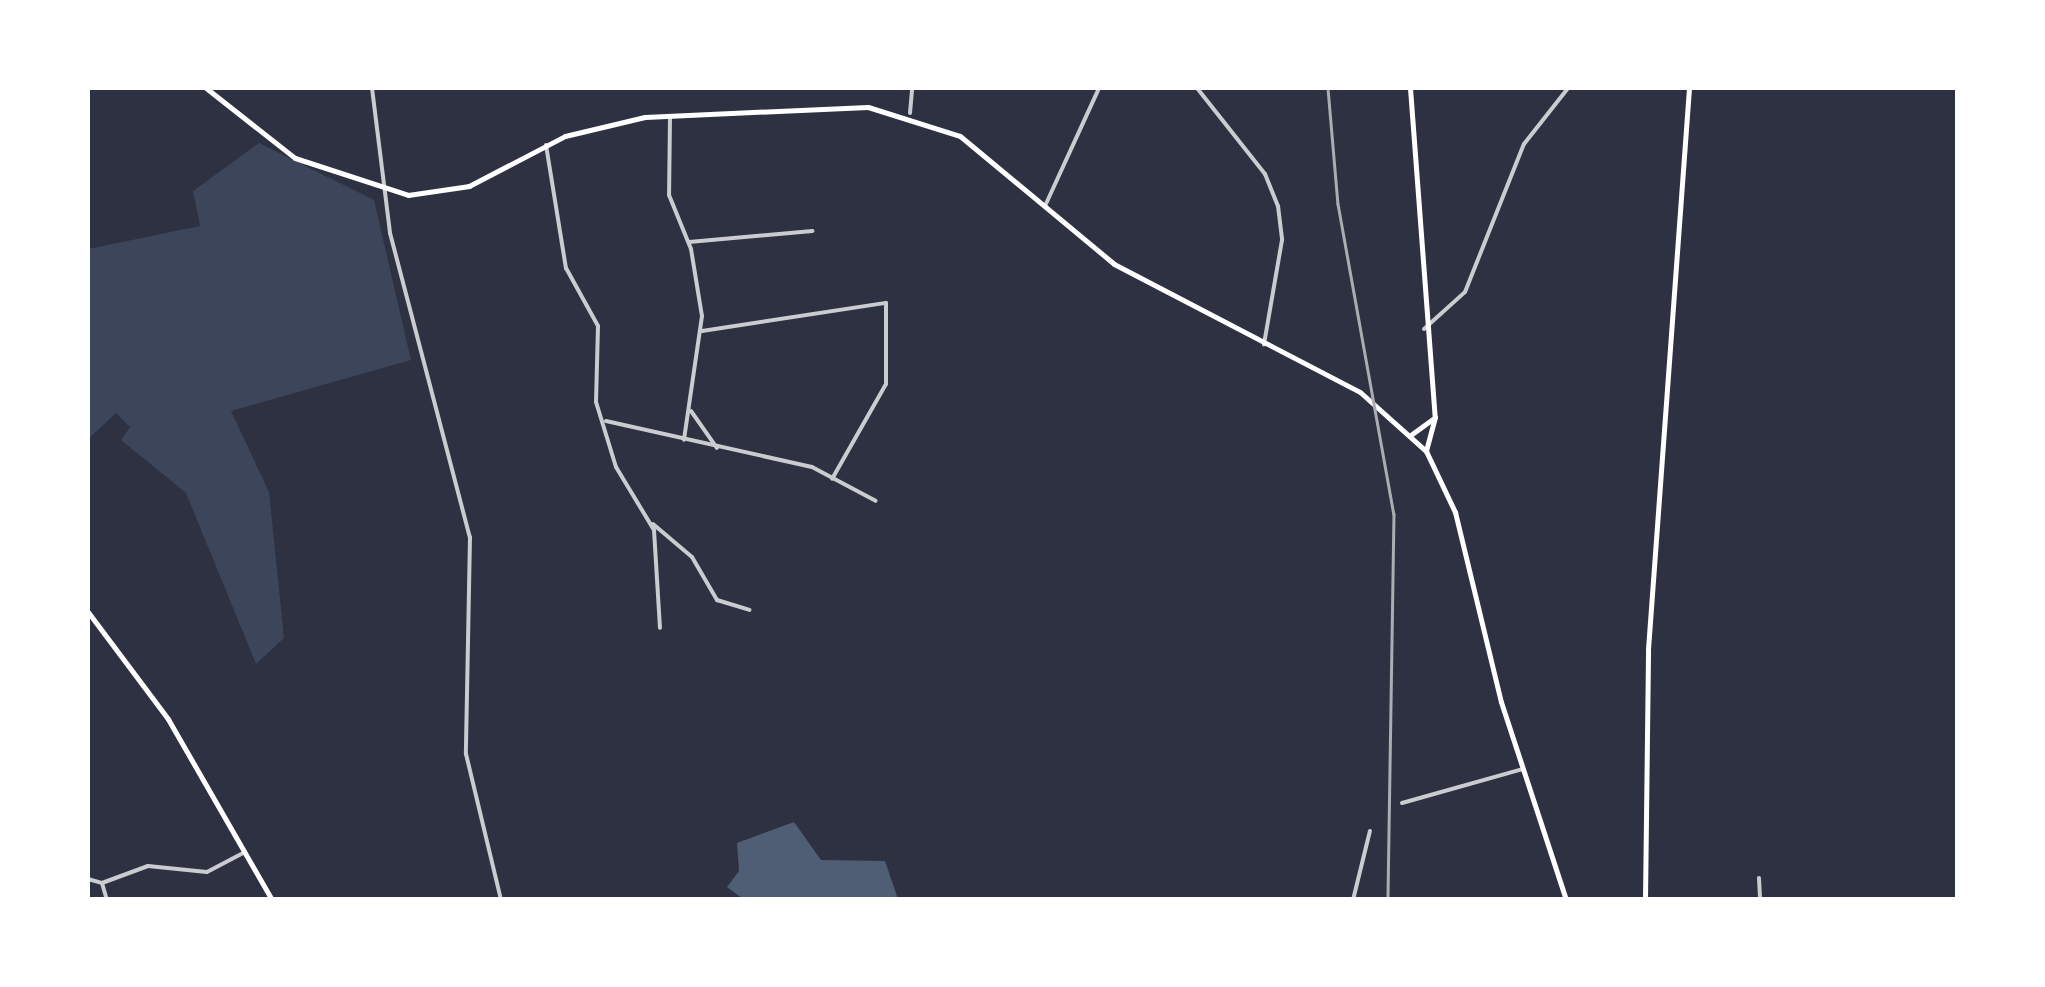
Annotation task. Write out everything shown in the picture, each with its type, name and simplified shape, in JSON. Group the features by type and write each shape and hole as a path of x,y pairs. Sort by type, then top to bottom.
{"main road":[{"path":"206,88 288,154 384,191 461,188 546,145 602,124 670,116 856,107 910,114 970,142 1134,276 1374,401 1426,451 1452,504 1523,770 1566,900"},
{"path":"1410,88 1424,329 1435,417 1426,451"},
{"path":"1645,900 1648,650 1689,88"},
{"path":"1412,434 1435,417"},
{"path":"88,612 168,719 272,900"}],"street":[{"path":"372,88 384,191 436,435 470,537 466,754 501,900"},
{"path":"910,114 912,88"},
{"path":"1045,206 1099,88"},
{"path":"1197,88 1265,174 1278,206 1282,240 1264,344"},
{"path":"1424,329 1465,292 1524,144 1568,88"},
{"path":"670,116 669,195 688,242 702,331 684,440"},
{"path":"546,145 566,268 598,326 596,398 606,420 616,467 653,524 688,553 717,600 748,610"},
{"path":"688,242 813,231"},
{"path":"702,331 886,303 886,384 832,479"},
{"path":"690,406 719,450"},
{"path":"606,420 832,479 876,501"},
{"path":"653,524 660,628"},
{"path":"1402,803 1523,770"},
{"path":"1353,900 1370,830"},
{"path":"88,880 102,883 148,866 207,872 245,852"},
{"path":"1759,878 1760,900"},
{"path":"102,883 108,900"}],"shaded area":[{"path":"259,143 374,200 411,360 231,411 269,492 284,638 256,664 186,493 121,440 130,427 116,413 88,439 88,249 200,226 193,191"},
{"path":"794,822 821,860 885,861 898,899 743,899 727,887 739,871 737,843"}],"railway":[{"path":"1328,88 1338,204 1394,514 1388,900"}]}
